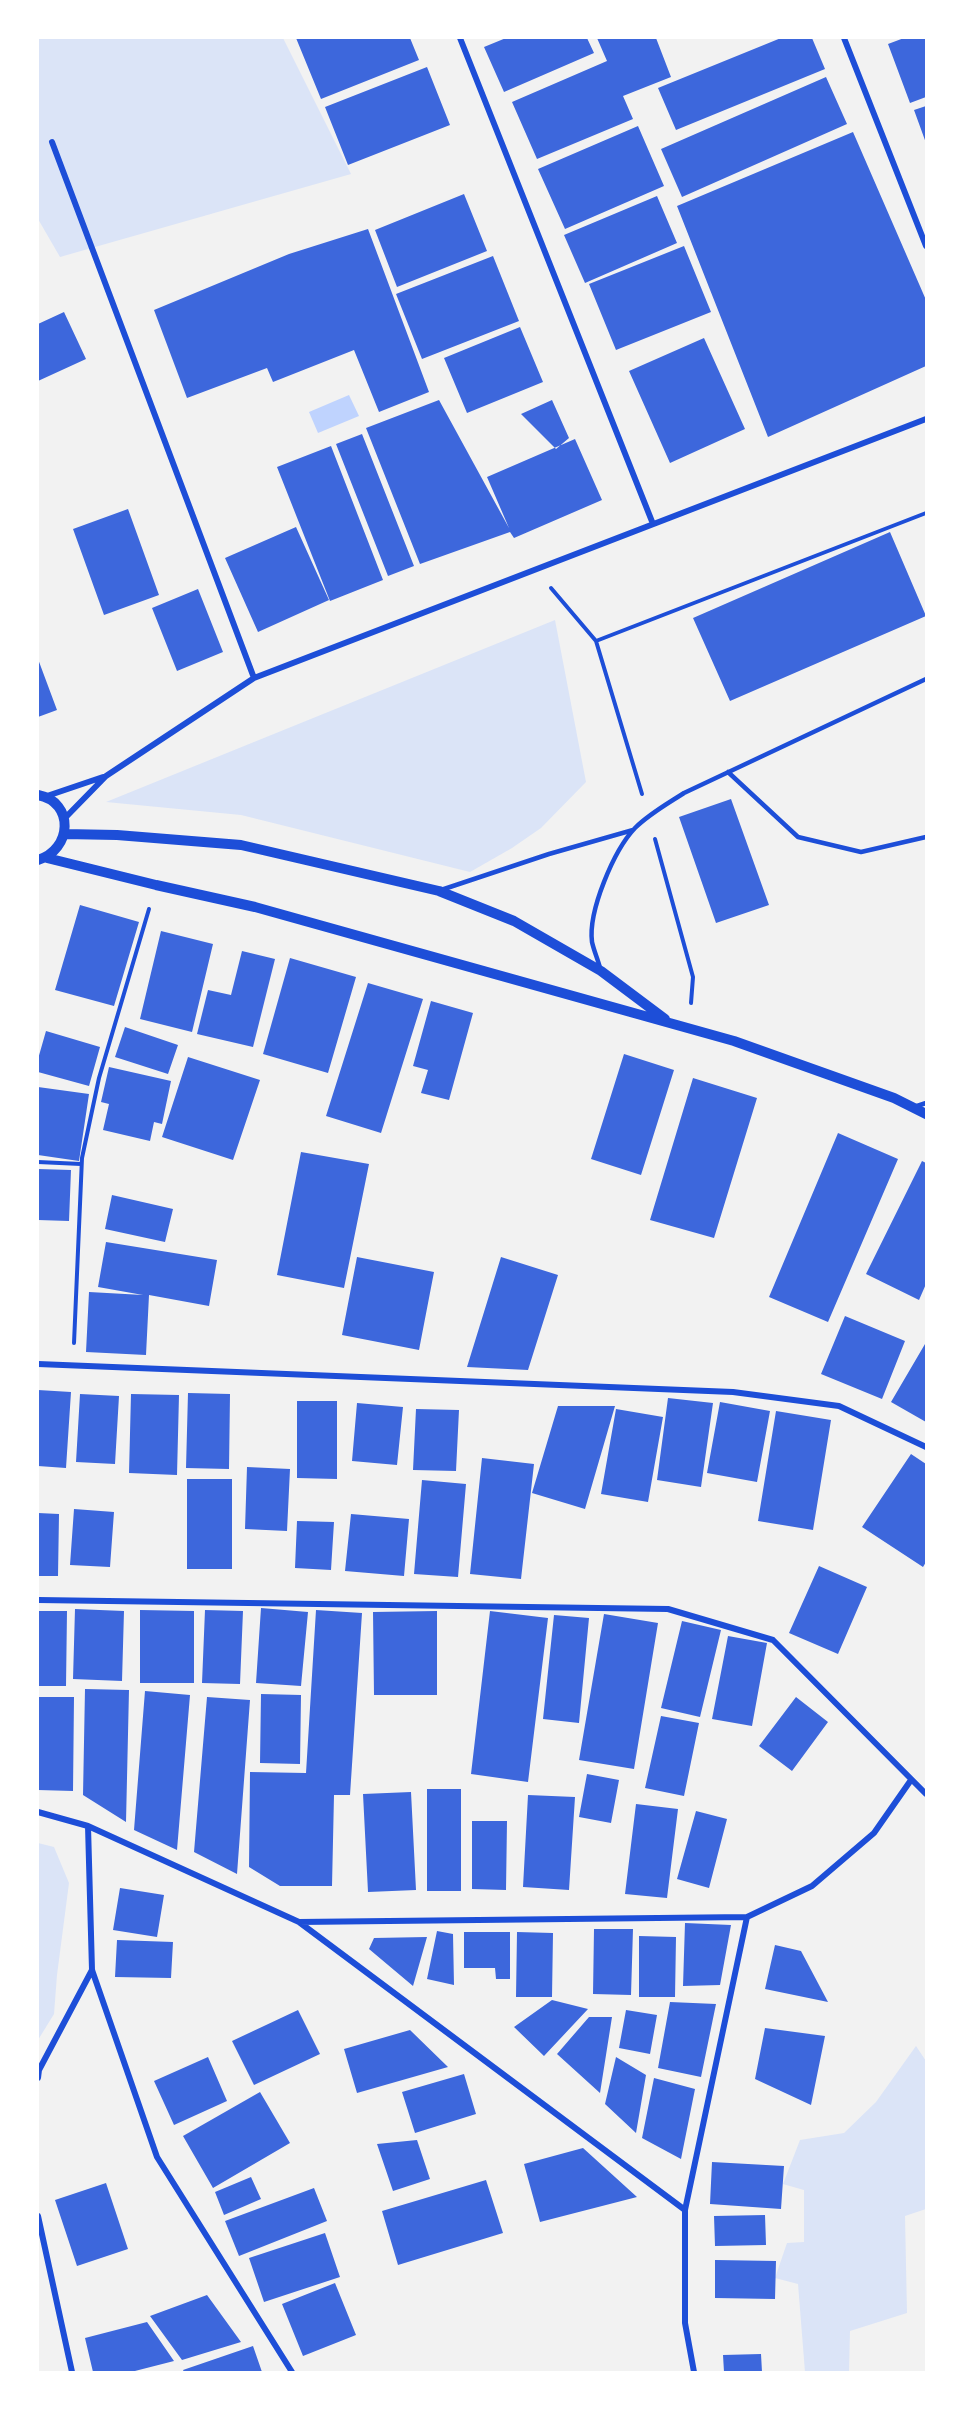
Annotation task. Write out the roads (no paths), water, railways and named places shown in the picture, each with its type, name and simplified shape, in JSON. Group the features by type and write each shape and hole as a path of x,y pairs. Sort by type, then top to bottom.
{"street":[{"path":"460,38 653,524"},
{"path":"844,38 927,246"},
{"path":"52,142 254,678"},
{"path":"64,819 106,776 254,678 927,419"},
{"path":"41,796 106,776"},
{"path":"41,796 57,806 64,819 64,834 58,848 42,859"},
{"path":"64,834 117,835 241,845 439,891 514,921 601,971 670,1023"},
{"path":"42,859 255,907 734,1041 894,1098 927,1114"},
{"path":"38,1364 734,1392 839,1406 927,1447"},
{"path":"38,1600 668,1609 773,1640 927,1794"},
{"path":"299,1922 747,1917 812,1886 874,1833 911,1780"},
{"path":"38,1812 88,1826 299,1922 685,2210"},
{"path":"88,1826 92,1970 158,2157 292,2373"},
{"path":"694,2373 685,2323 685,2210 747,1917"},
{"path":"38,2078 39,2070 92,1970"},
{"path":"38,2216 72,2373"}],"lane":[{"path":"601,971 592,941 594,912 602,882 633,830 684,793 927,679"},
{"path":"728,772 798,837 861,852 927,837"},
{"path":"439,891 549,854 633,830"},
{"path":"915,1107 927,1103"}],"water":[{"path":"349,395 359,416 318,433 309,412"}]}
